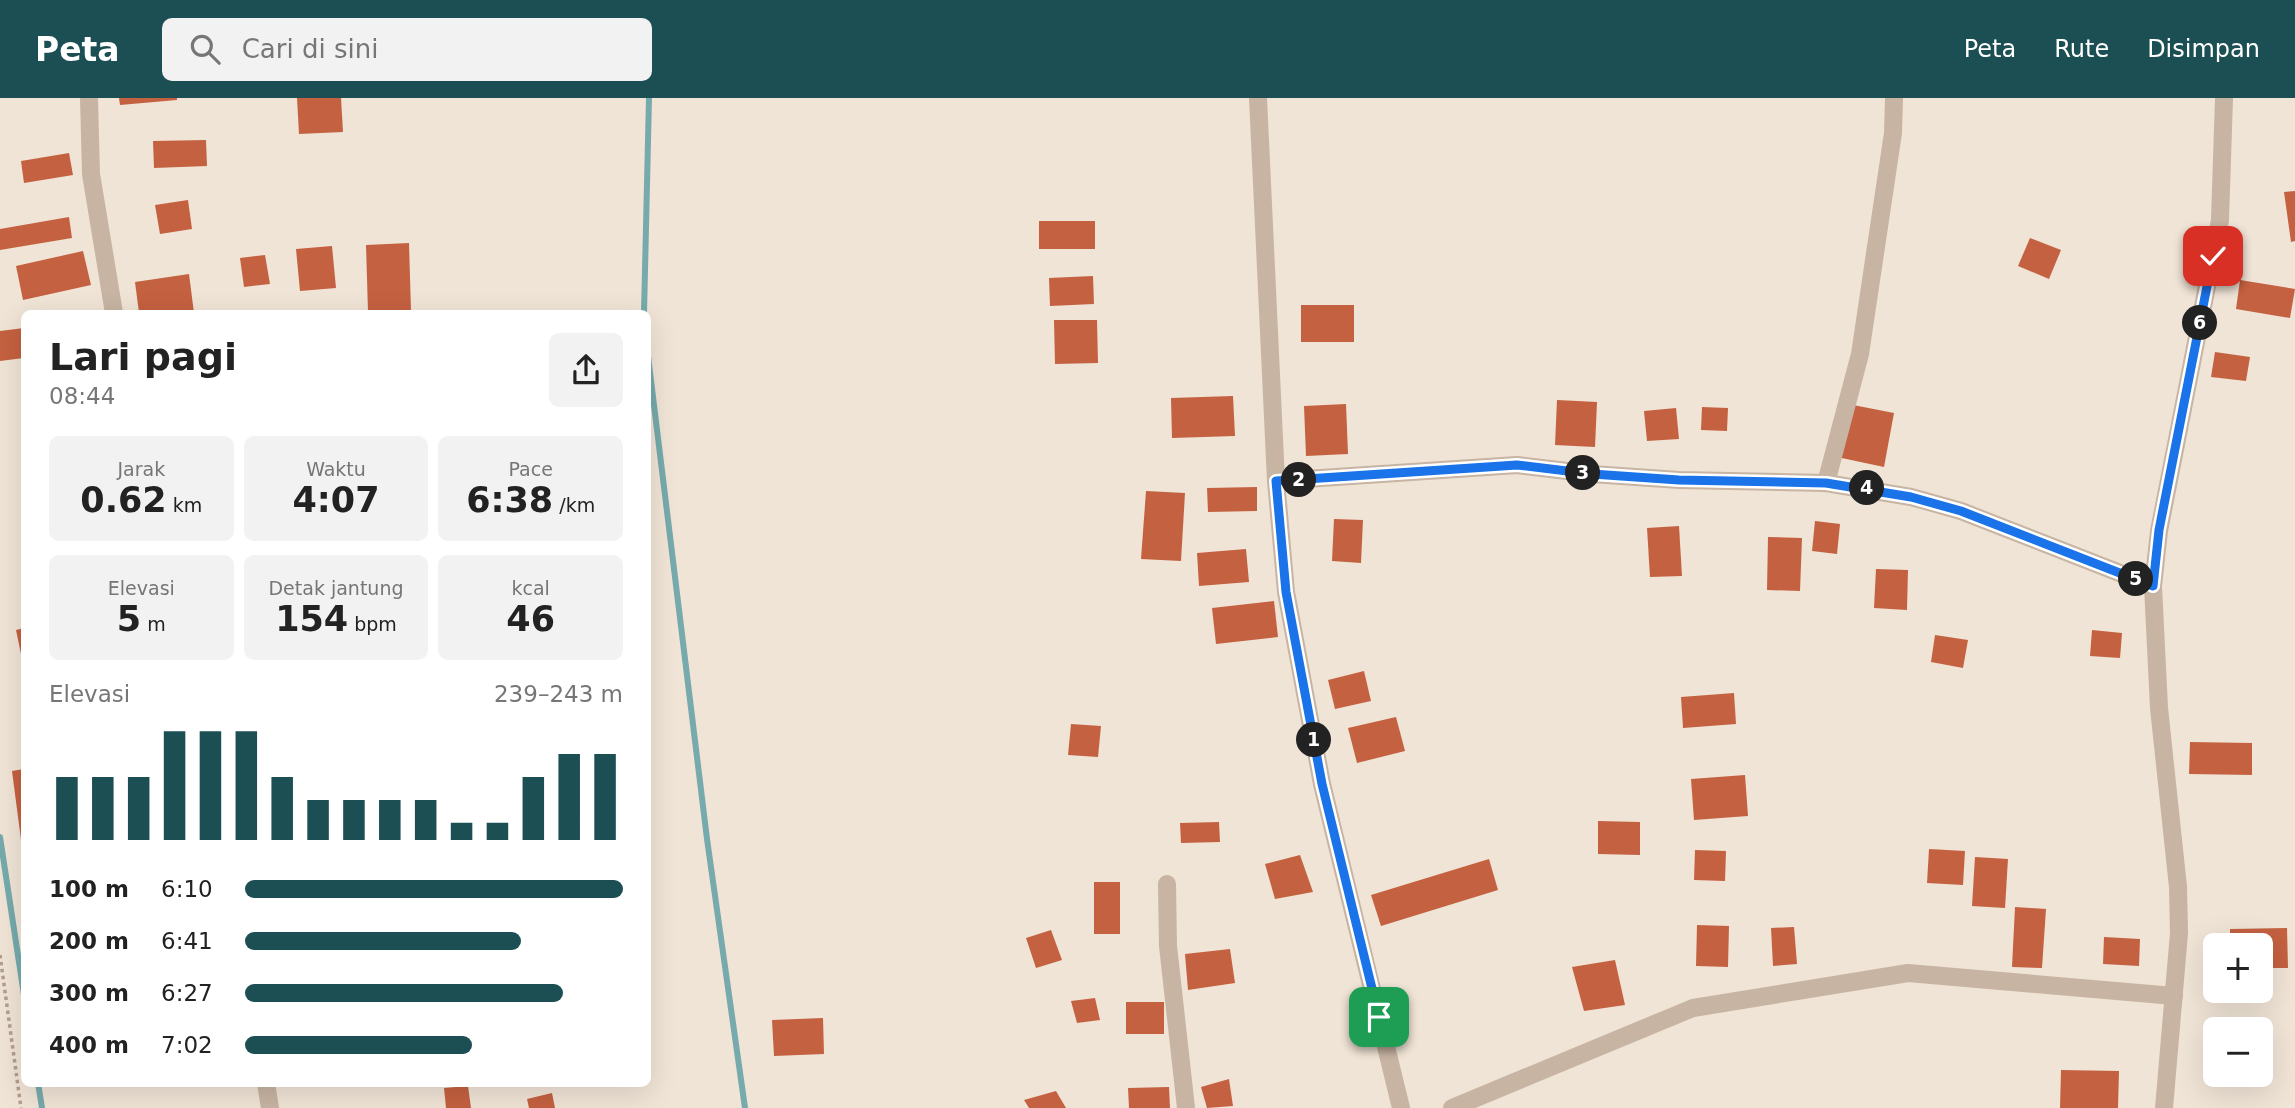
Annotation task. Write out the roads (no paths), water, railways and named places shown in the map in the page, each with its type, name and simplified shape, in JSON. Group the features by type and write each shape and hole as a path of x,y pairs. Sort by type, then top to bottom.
{"street":[{"path":"89,98 91,174 114,310"},
{"path":"1258,98 1276,481 1286,592 1322,784 1401,1108"},
{"path":"1826,483 1860,354 1893,133 1894,98"},
{"path":"2164,1108 2174,996 2178,887 2159,708 2153,586 2159,530 2220,220 2224,98"},
{"path":"1276,481 1517,465 1679,480 1826,483 1911,497 1961,511 2153,586"},
{"path":"1167,884 1168,946 1186,1108"},
{"path":"1452,1108 1693,1008 1908,974 2174,996"},
{"path":"267,1087 270,1108"}],"waterway":[{"path":"644,310 649,98"},
{"path":"651,381 707,839 745,1108"},
{"path":"0,837 21,975"},
{"path":"39,1087 42,1108"}]}
